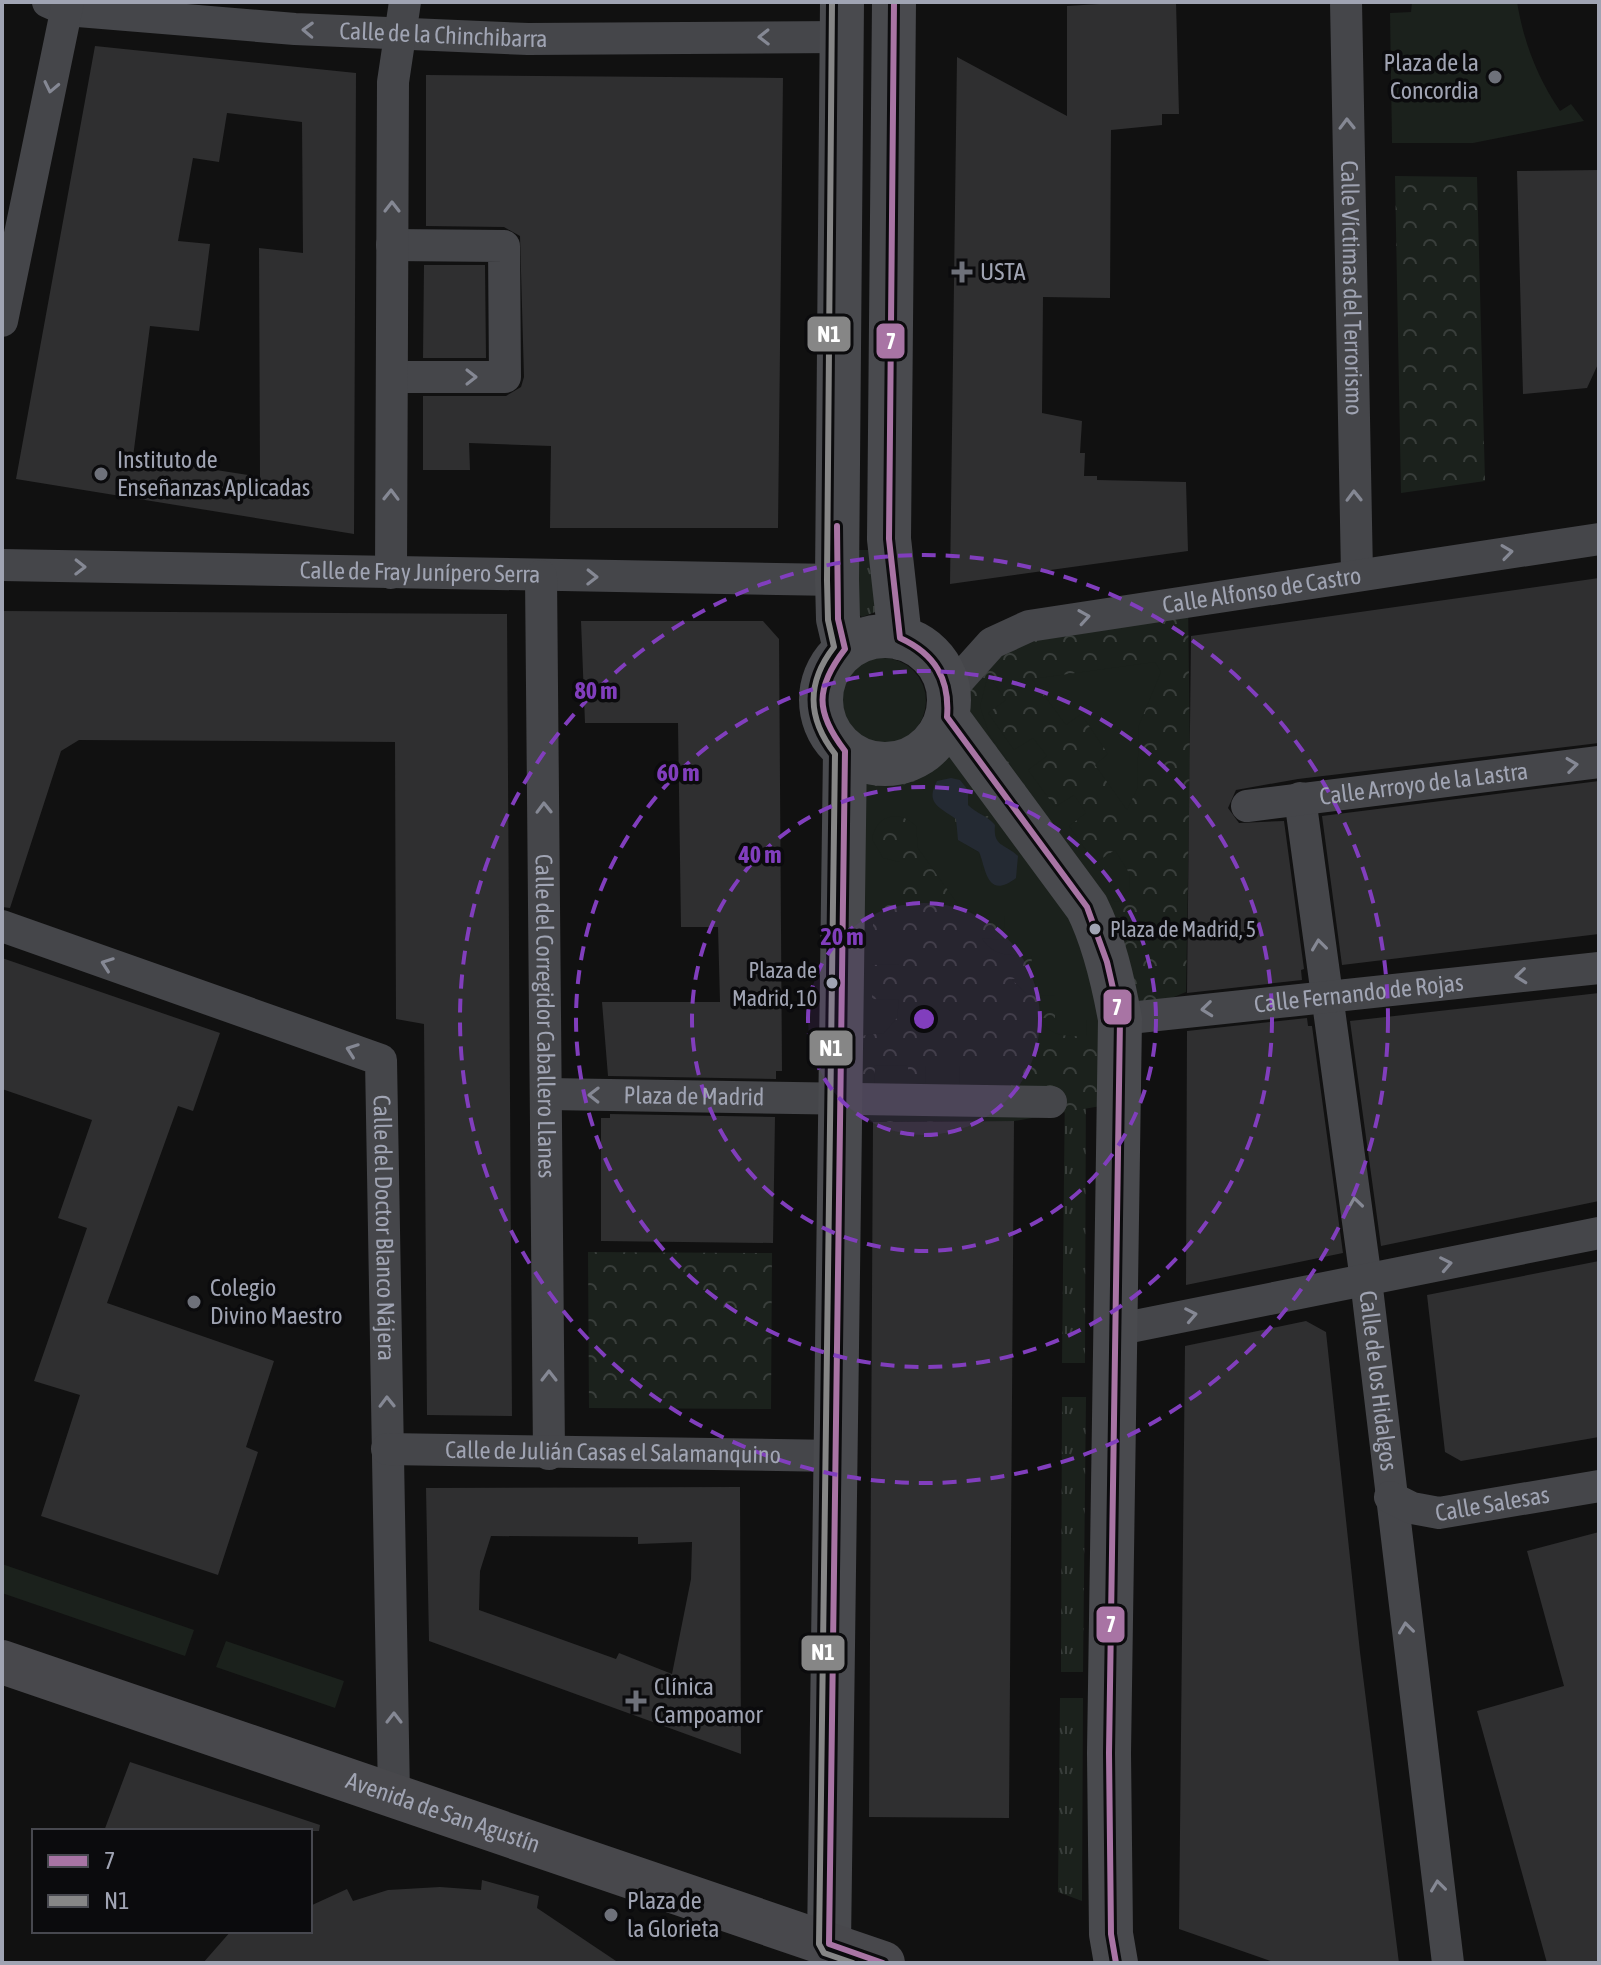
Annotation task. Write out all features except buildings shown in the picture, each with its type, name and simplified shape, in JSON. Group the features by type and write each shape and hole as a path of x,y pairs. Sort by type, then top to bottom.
{"highway":[{"name":"Avenida de San Agustín","path":"2,1662 883,1963"}],"main road":[{"path":"894,2 889,539 900,638"},
{"path":"842,20 837,580 838,619 845,649"},
{"path":"871,637 900,638 927,651 945,676 948,704 938,737 923,752 905,761 884,764 863,761 845,751 830,733 821,711 826,677 845,649 871,637"},
{"path":"948,704 1087,907 1096,925 1120,1019 1109,1782 1111,1934 1116,1963"},
{"path":"829,1944 845,751"}],"street":[{"path":"391,573 393,82 405,2"},
{"name":"Calle Víctimas del Terrorismo","path":"1346,2 1357,574"},
{"path":"2,321 60,5"},
{"name":"Calle de la Chinchibarra","path":"60,5 295,29 528,39 842,20"},
{"path":"392,245 504,246 505,260 505,377 393,377"},
{"name":"Calle Alfonso de Castro","path":"948,704 992,643 1029,626 1599,539"},
{"name":"Calle de Fray Junípero Serra","path":"2,565 837,580"},
{"name":"Calle del Corregidor Caballero Llanes","path":"541,576 549,1454"},
{"name":"Calle Arroyo de la Lastra","path":"1247,806 1599,762"},
{"name":"Calle de los Hidalgos","path":"1300,798 1366,1280 1448,1963"},
{"name":"Calle del Doctor Blanco Nájera","path":"2,926 381,1060 394,1796"},
{"name":"Calle Fernando de Rojas","path":"1120,1019 1599,968"},
{"name":"Plaza de Madrid","path":"548,1094 1051,1102"},
{"path":"1115,1330 1599,1233"},
{"name":"Calle de Julián Casas el Salamanquino","path":"387,1449 549,1454 837,1456"},
{"name":"Calle Salesas","path":"1390,1497 1412,1508 1439,1513 1599,1486"}],"green space":[{"name":"Plaza de la Concordia","path":"1412,2 1517,2 1523,32 1545,85 1560,111 1571,104 1584,121 1473,143 1392,143 1390,13 1411,12"},
{"path":"1395,176 1477,177 1485,481 1401,493"},
{"path":"859,550 871,550 878,611 862,617 858,614"},
{"path":"1188,600 1190,761 1186,992 1120,1019 1118,1103 1014,1121 873,1122 840,1098 863,761 889,762 911,756 929,744 958,708 992,643"},
{"path":"883,658 907,665 919,677 926,701 919,725 907,737 883,744 859,737 847,725 840,701 847,677 859,665"},
{"path":"1155,662 1161,672 1139,725 1137,789 1127,810 1095,765 1108,754 1081,714 1066,725 1032,679"},
{"path":"988,675 1006,700 988,713 1014,750 1033,738 1047,756 1028,770 1055,807 1074,795 1086,813 1069,826 1095,863 1115,850 1129,873 1130,889 1119,902 1104,899 989,734 980,706"},
{"path":"953,754 1073,914 1101,1020 1086,1020 1087,1036 1060,1034 1043,1025 1039,1018 1055,1018 1055,996 1027,994 1011,979 1031,979 1032,955 997,952 982,938 1003,940 1005,916 980,916 959,906 918,848 916,826 896,816 878,824 872,839 883,858 900,862 900,901 873,901 873,938 899,938 899,964 872,965 872,999 899,1000 897,1018 884,1033 859,1036 864,787 912,782 931,772","holes":["960,780 968,790 968,805 975,812 988,816 999,847 1010,849 982,871 979,852 962,839 955,822"]},
{"path":"875,1065 908,1066 908,1083 925,1083 926,1066 959,1066 960,1084 978,1084 978,1066 1011,1066 1011,1091 874,1090"},
{"path":"1086,1066 1085,1363 1062,1363 1065,1084"},
{"path":"588,1252 772,1253 771,1409 589,1408"},
{"path":"1062,1397 1086,1397 1083,1672 1061,1672"},
{"path":"2,1564 194,1630 185,1656 2,1593"},
{"path":"226,1641 344,1681 335,1708 216,1667"},
{"path":"1060,1698 1083,1698 1082,1901 1058,1892"}],"shaded area":[{"path":"960,780 968,790 968,805 995,825 1000,844 1018,856 1016,878 1006,884 993,884 979,852 958,840 956,819 933,800 937,781"}],"transit line":[{"name":"N1","path":"832,2 827,580 828,620 834,647 818,674 814,700 819,727 835,754 819,1944 824,1953 853,1963"},
{"name":"7","path":"894,2 889,539 900,638 923,652 938,669 946,691 947,717 1087,907 1107,962 1120,1019 1109,1753 1111,1934 1116,1963"},
{"name":"7","path":"837,526 838,619 845,649 828,676 822,700 828,724 845,751 829,1944 883,1963"}],"place":[{"name":"Plaza de la Concordia","path":"1495,77"},
{"name":"USTA","path":"962,272"},
{"name":"Instituto de Enseñanzas Aplicadas","path":"101,474"},
{"name":"Plaza de Madrid, 5","path":"1095,929"},
{"name":"Plaza de Madrid, 10","path":"832,983"},
{"name":"Colegio Divino Maestro","path":"194,1302"},
{"name":"Clínica Campoamor","path":"636,1701"},
{"name":"Plaza de la Glorieta","path":"611,1915"}]}
